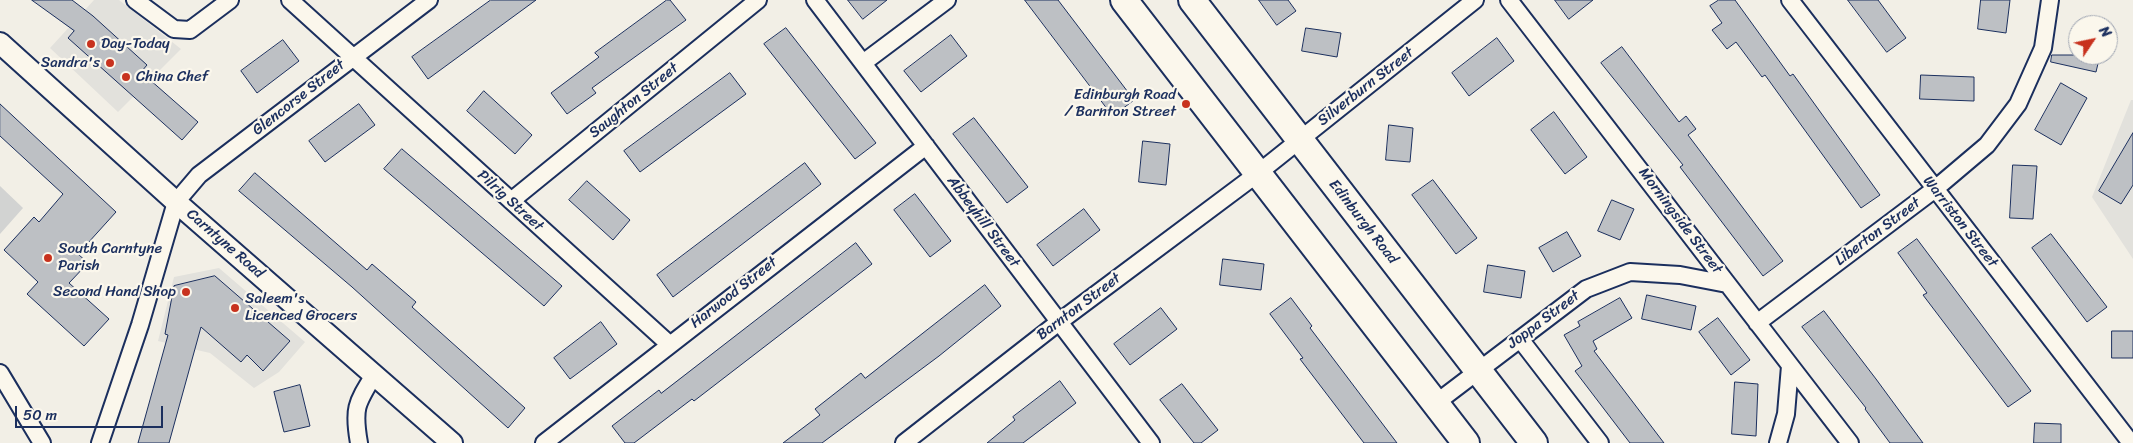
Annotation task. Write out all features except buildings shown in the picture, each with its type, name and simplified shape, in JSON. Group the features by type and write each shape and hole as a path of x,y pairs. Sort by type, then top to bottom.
{"main road":[{"path":"1124,0 1466,443"},
{"name":"Edinburgh Road","path":"1192,0 1534,443"}],"street":[{"path":"135,0 174,29 190,30 230,0"},
{"name":"Pilrig Street","path":"290,0 668,344"},
{"name":"Glencorse Street","path":"176,202 199,175 428,0"},
{"name":"Saughton Street","path":"511,201 758,0"},
{"name":"Abbeyhill Street","path":"815,0 1151,443"},
{"path":"863,64 947,0"},
{"name":"Silverburn Street","path":"1257,174 1475,0"},
{"name":"Morningside Street","path":"1509,0 1850,443"},
{"name":"Warriston Street","path":"1790,0 2131,443"},
{"name":"Liberton Street","path":"1757,322 1934,189 1987,145 2018,104 2042,48 2050,0"},
{"name":"Carntyne Road","path":"0,43 176,202 452,443"},
{"name":"Harwood Street","path":"544,443 668,344 926,146"},
{"name":"Barnton Street","path":"904,443 1059,322 1257,174"},
{"path":"100,443 140,324 176,202"},
{"name":"Joppa Street","path":"1436,403 1586,289 1630,272 1680,275 1727,284"},
{"path":"1520,339 1600,443"},
{"path":"1778,443 1786,414 1790,366"},
{"path":"0,373 42,443"},
{"path":"360,443 354,417 359,399 374,376"}],"shaded area":[{"path":"94,0 119,0 181,49 118,112 50,48"},
{"path":"2131,100 2133,100 2133,259 2092,197"},
{"path":"0,186 23,208 0,234"},
{"path":"219,268 305,342 279,372 254,388 210,353 158,341 174,277"}],"place":[{"name":"Day-Today","path":"91,44"},
{"name":"Sandra's","path":"110,63"},
{"name":"China Chef","path":"126,77"},
{"name":"Edinburgh Road / Barnton Street","path":"1186,104"},
{"name":"South Carntyne Parish","path":"48,258"},
{"name":"Second Hand Shop","path":"186,292"},
{"name":"Saleem's Licenced Grocers","path":"235,308"}]}
